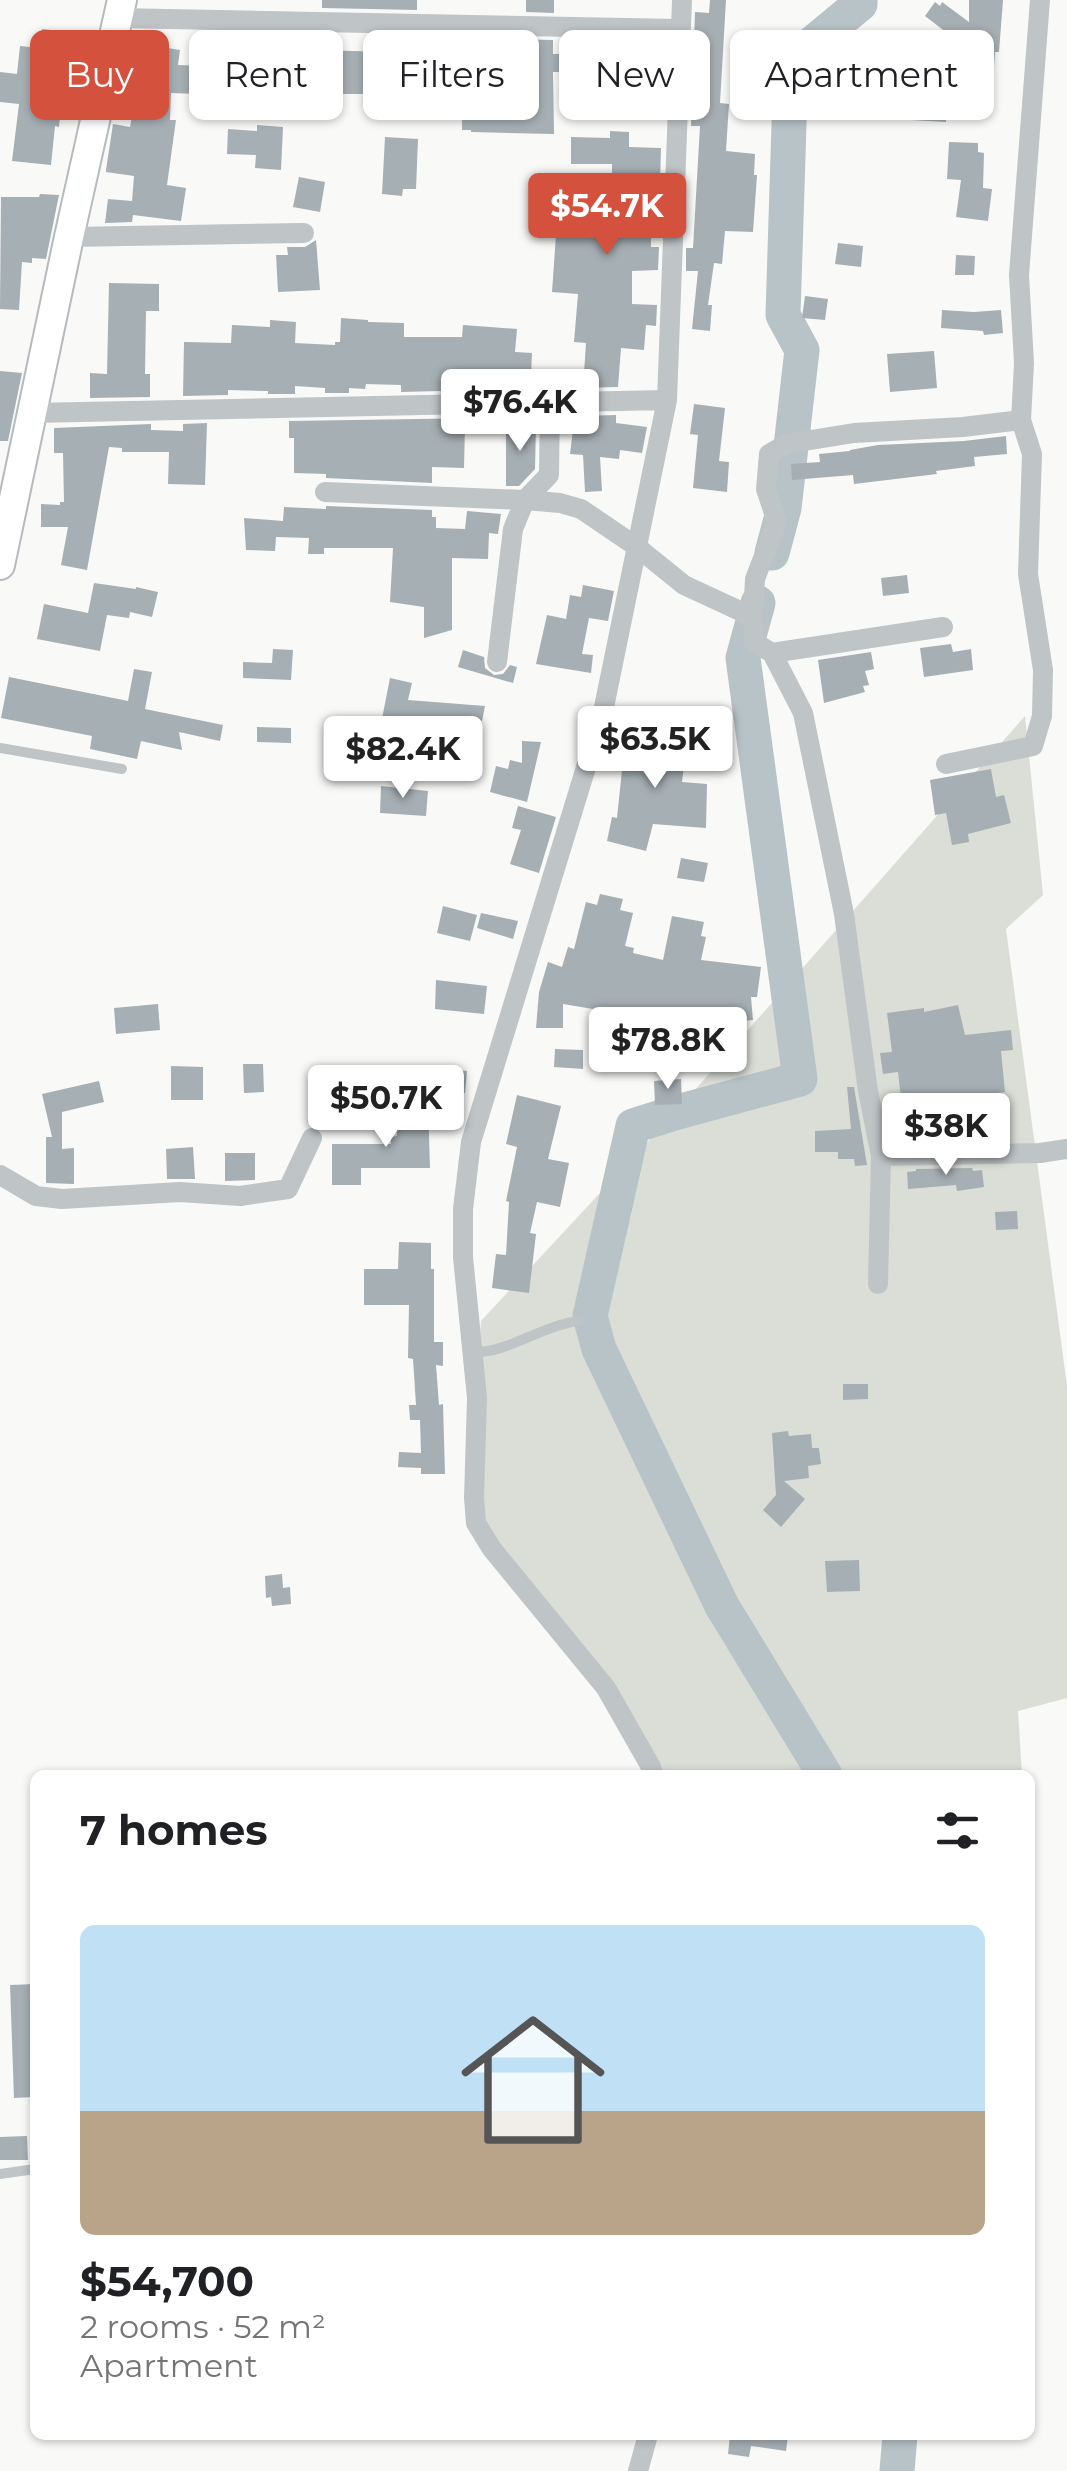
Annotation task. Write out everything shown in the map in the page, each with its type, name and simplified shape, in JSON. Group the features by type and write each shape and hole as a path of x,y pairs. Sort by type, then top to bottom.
{"main road":[{"path":"0,563 120,9"}],"street":[{"path":"651,1770 606,1688 492,1549 476,1523 477,1398 463,1258 463,1209 471,1142 603,712 667,400 682,0"},
{"path":"946,764 1033,746 1042,716 1043,670 1028,574 1032,454 1021,420 1024,363 1019,275 1040,0"},
{"path":"120,9 680,29"},
{"path":"69,237 304,233"},
{"path":"31,414 667,400"},
{"path":"497,662 513,529 525,500 549,475 550,402"},
{"path":"878,1284 881,1156 868,1091 844,914 803,713 763,648 752,617 755,578 777,522 766,489 769,454 795,443 854,433 1021,420"},
{"path":"325,492 525,500 582,509 684,585 752,617"},
{"path":"763,648 944,627"},
{"path":"0,1175 36,1196 62,1199 180,1192 240,1196 288,1189 312,1138"},
{"path":"881,1156 1067,1150"},
{"path":"638,2471 647,2440"}],"lane":[{"path":"0,748 122,769"},
{"path":"472,1352 485,1352 554,1326 579,1322"},
{"path":"0,2174 30,2170"}],"shaded area":[{"path":"1025,716 1043,895 1006,929 1067,1386 1067,1698 1018,1711 1022,1770 655,1770 555,1619 484,1523 481,1321 679,1108"}],"building":[{"path":"322,0 417,0 417,10 322,8"},
{"path":"526,0 554,0 554,13 526,12"},
{"path":"710,0 726,0 720,103 729,104 726,151 755,154 757,175 753,232 725,231 722,264 714,263 708,305 712,305 710,331 692,329 698,271 686,271 686,248 693,248 700,126 691,126 691,120 710,120 710,30 694,30 695,12 709,13"},
{"path":"969,0 1003,0 994,67 994,30 943,30 925,16 935,2 940,6 942,2 969,22"},
{"path":"539,40 553,40 553,54 559,54 559,72 553,72 554,134 462,130 462,120 539,120"},
{"path":"20,46 30,47 30,120 60,120 59,127 55,126 51,165 12,161 19,104 0,102 0,72 17,74"},
{"path":"169,48 180,50 178,65 189,65 189,94 171,93 170,120 176,120 167,185 186,188 181,221 133,215 132,222 105,223 108,199 132,201 134,176 106,172 113,124 130,127 131,120 169,120"},
{"path":"343,51 363,51 363,94 343,94"},
{"path":"257,125 283,127 281,170 255,168 256,155 227,154 228,129 257,131"},
{"path":"610,131 629,132 629,147 661,148 660,182 643,181 643,227 651,227 651,247 659,247 658,270 632,271 632,304 657,305 656,326 646,325 644,350 621,348 618,387 583,388 586,343 574,342 578,294 552,292 556,235 548,234 551,202 593,205 591,225 625,226 625,181 612,180 612,164 571,164 571,137 610,138"},
{"path":"385,137 418,139 416,189 403,189 402,196 382,194"},
{"path":"949,142 978,143 978,152 984,153 983,188 992,189 988,221 956,217 961,180 947,179"},
{"path":"299,177 325,182 320,212 293,207"},
{"path":"59,195 46,259 22,262 19,310 0,309 1,197"},
{"path":"316,240 320,290 278,292 276,255 288,255 287,247 305,247"},
{"path":"838,243 863,246 861,267 835,264"},
{"path":"956,255 975,256 974,275 955,275"},
{"path":"109,283 159,284 159,311 146,311 145,374 150,374 150,397 90,398 90,373 107,374"},
{"path":"805,296 828,299 825,320 802,318"},
{"path":"942,310 1001,310 1003,333 984,335 983,331 941,328"},
{"path":"341,318 404,323 404,337 462,337 463,325 517,329 515,352 532,353 531,376 514,374 513,385 480,382 481,390 401,392 401,385 366,384 365,389 349,388 349,393 325,393 325,388 295,386 295,394 228,390 228,395 183,396 184,342 231,343 232,325 270,327 270,320 296,322 295,343 335,345 340,342"},
{"path":"934,351 937,388 890,392 887,354"},
{"path":"0,371 22,373 8,441 0,441"},
{"path":"694,404 725,408 719,461 729,462 727,492 693,488 698,435 690,434"},
{"path":"616,415 616,423 647,427 642,453 620,450 619,459 600,457 602,491 585,492 583,455 570,454 574,421 581,421 581,416"},
{"path":"482,418 482,426 465,426 464,468 432,467 432,483 294,473 294,438 289,438 289,421"},
{"path":"207,423 205,485 168,484 169,452 122,452 122,448 109,447 87,570 61,565 68,527 41,527 41,504 64,502 63,453 54,453 54,428 151,424 151,430 183,431 183,424"},
{"path":"506,426 536,426 535,469 519,486 506,486"},
{"path":"1006,436 1007,454 974,457 975,466 936,471 937,474 854,484 853,475 792,480 791,464 820,462 819,454 878,445"},
{"path":"284,507 432,510 436,528 465,529 467,511 501,514 498,534 489,533 488,559 452,558 452,630 424,638 424,607 390,602 393,548 324,548 324,554 308,554 309,538 276,537 275,551 246,550 244,518 283,521"},
{"path":"907,575 909,593 883,596 881,578"},
{"path":"94,583 158,592 152,617 130,612 129,618 107,615 100,651 37,639 44,604 88,613"},
{"path":"583,585 614,591 608,621 589,618 582,654 593,655 591,673 536,664 547,615 566,619 570,595 581,597"},
{"path":"951,644 953,652 971,649 973,670 924,677 920,648"},
{"path":"273,649 293,650 291,680 243,678 243,662 272,663"},
{"path":"463,650 484,657 485,668 494,675 503,674 510,665 517,667 513,683 458,667"},
{"path":"871,652 874,669 865,671 869,685 863,686 865,692 824,703 818,660"},
{"path":"134,669 152,672 145,709 223,725 220,741 179,732 182,750 141,741 137,759 90,749 92,736 1,718 9,677 128,701"},
{"path":"390,678 412,683 408,700 485,706 482,721 474,720 474,742 379,734"},
{"path":"257,727 291,728 291,743 257,742"},
{"path":"626,732 687,740 682,782 707,784 706,828 653,824 646,851 607,841 612,817 617,818"},
{"path":"522,741 541,742 527,802 490,792 496,766 508,769 510,760 522,763"},
{"path":"991,769 996,797 1004,795 1011,823 968,834 969,842 952,845 946,813 935,815 930,780"},
{"path":"381,786 428,791 426,816 380,813"},
{"path":"518,806 556,817 539,873 510,864 521,830 512,828"},
{"path":"681,858 708,863 704,882 677,878"},
{"path":"600,894 623,899 620,910 633,913 625,946 634,948 633,953 663,960 672,916 704,922 701,936 706,937 701,960 761,967 757,997 751,997 753,1020 718,1023 716,1032 670,1023 668,1033 616,1026 617,1013 563,1004 563,1028 536,1028 539,992 548,962 562,967 568,947 574,949 586,902 597,905"},
{"path":"443,906 477,915 470,941 437,933"},
{"path":"481,913 518,921 513,939 477,928"},
{"path":"436,980 487,986 484,1014 435,1009"},
{"path":"158,1004 160,1030 116,1034 114,1008"},
{"path":"958,1005 965,1035 1011,1030 1013,1050 1001,1051 1005,1092 979,1096 982,1124 953,1126 955,1141 914,1142 911,1106 902,1107 898,1072 883,1074 880,1053 892,1052 887,1013 924,1008 924,1012"},
{"path":"555,1049 583,1050 583,1069 554,1067"},
{"path":"243,1064 263,1064 264,1092 244,1093"},
{"path":"171,1066 203,1067 203,1100 171,1100"},
{"path":"434,1068 467,1071 465,1093 433,1090"},
{"path":"681,1079 682,1104 655,1105 654,1081"},
{"path":"99,1081 104,1102 62,1112 62,1149 74,1148 74,1184 46,1183 46,1137 52,1137 42,1094"},
{"path":"847,1087 854,1087 867,1165 855,1166 854,1159 838,1159 838,1152 815,1152 815,1131 851,1129"},
{"path":"517,1095 561,1106 548,1159 569,1163 560,1207 537,1202 530,1233 536,1234 529,1293 492,1288 496,1254 506,1255 506,1201 517,1147 506,1144"},
{"path":"404,1105 428,1105 430,1168 361,1168 361,1185 332,1185 332,1144 391,1144 391,1137 397,1136 397,1118 404,1118"},
{"path":"193,1147 195,1179 167,1179 166,1149"},
{"path":"225,1153 255,1153 255,1180 225,1181"},
{"path":"916,1169 982,1170 984,1187 957,1191 956,1185 908,1189 907,1172"},
{"path":"1017,1211 1018,1229 996,1230 995,1212"},
{"path":"399,1242 431,1243 434,1342 443,1342 443,1366 436,1365 439,1405 443,1404 445,1474 421,1474 421,1468 398,1467 399,1452 421,1453 420,1420 410,1420 409,1405 416,1405 413,1359 408,1358 409,1305 364,1305 364,1269 398,1269"},
{"path":"843,1384 868,1384 868,1399 843,1400"},
{"path":"788,1431 789,1436 811,1434 812,1448 819,1448 821,1464 808,1466 809,1478 784,1481 805,1499 781,1527 763,1510 776,1495 772,1433"},
{"path":"859,1560 860,1591 827,1592 825,1561"},
{"path":"282,1574 283,1588 290,1587 291,1604 272,1606 271,1597 266,1598 265,1576"},
{"path":"30,1984 30,2097 14,2098 10,1985"},
{"path":"27,2136 28,2160 0,2160 0,2137"},
{"path":"729,2440 787,2440 786,2451 751,2446 749,2457 728,2454"}],"waterway":[{"path":"772,553 784,508 802,350 783,315 791,61 860,0"},
{"path":"758,603 743,658 800,1079 633,1126 590,1316 599,1349 722,1606 822,1770"},
{"path":"897,2471 900,2440"}]}
